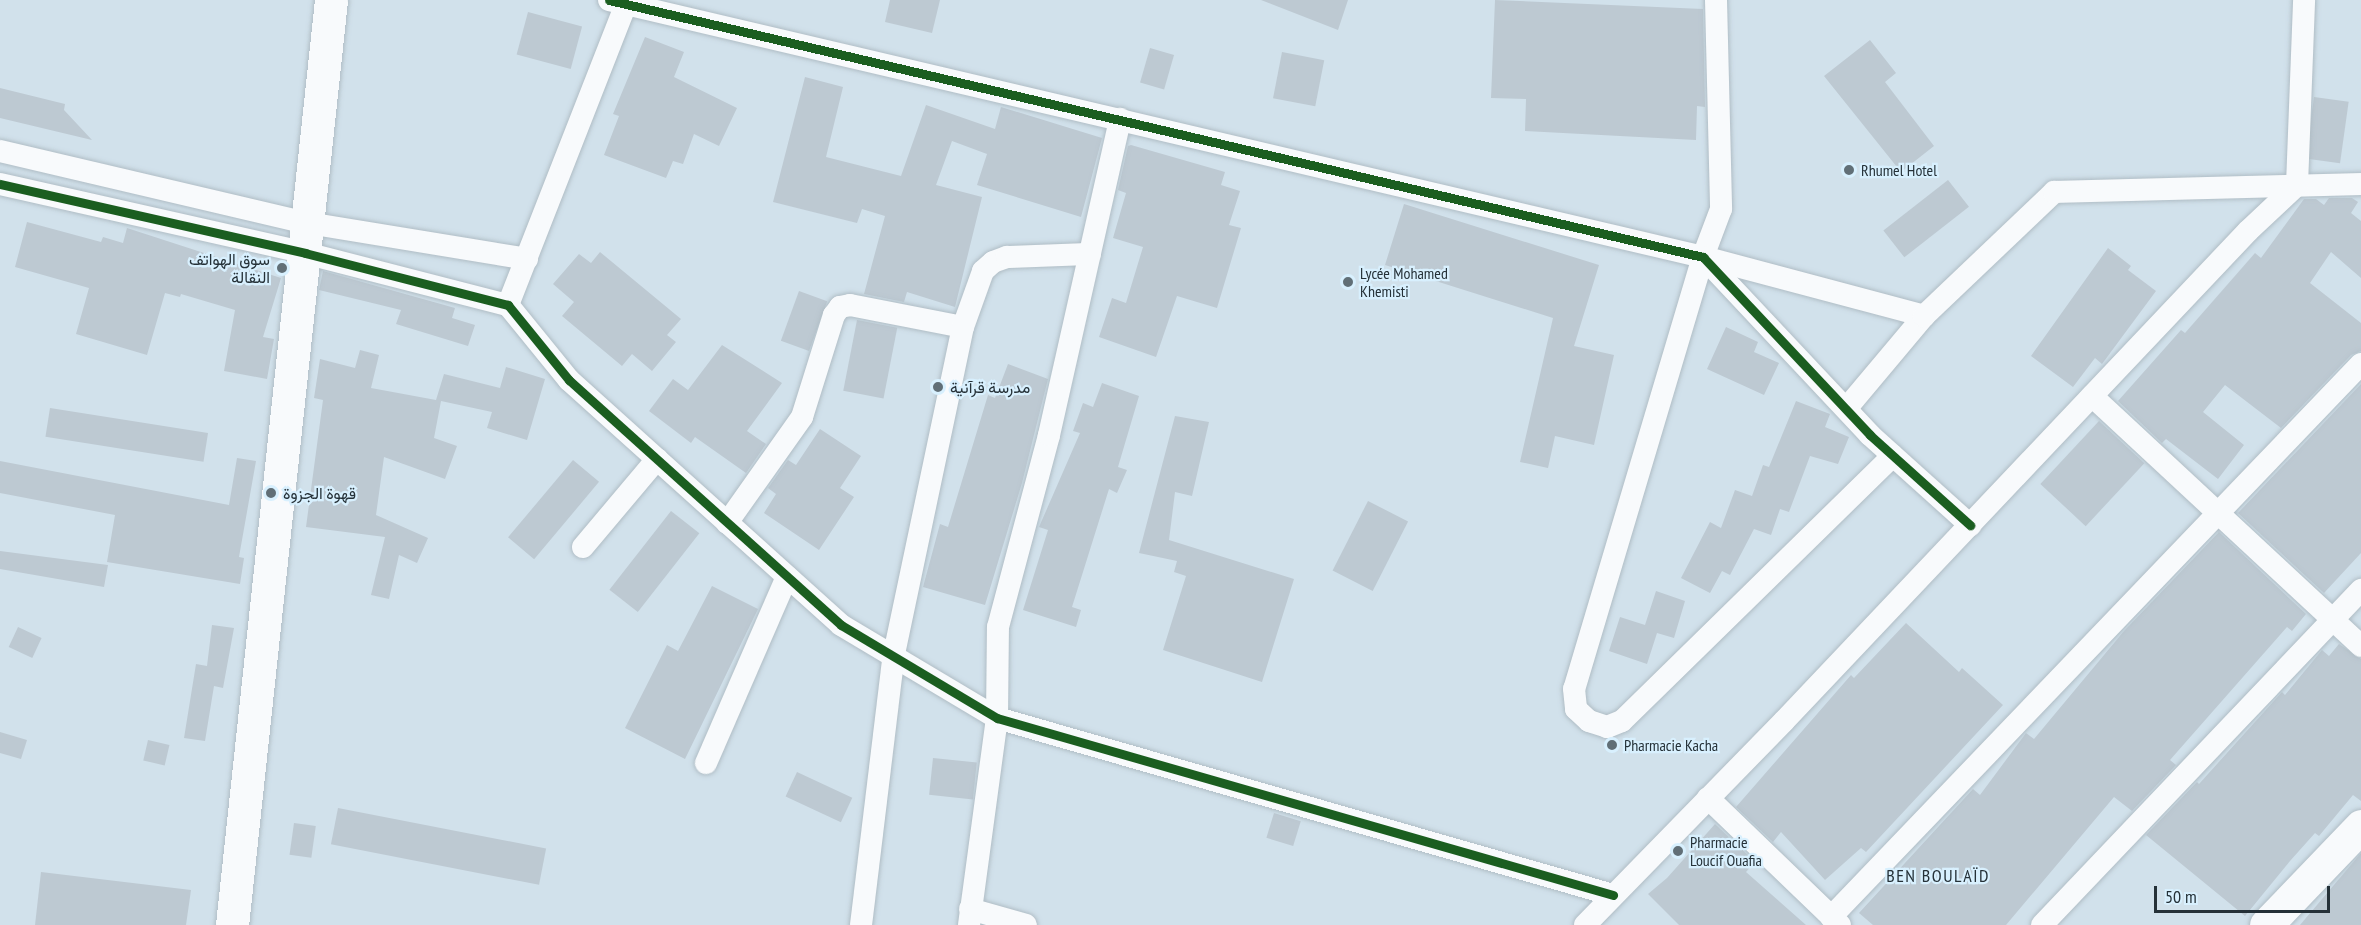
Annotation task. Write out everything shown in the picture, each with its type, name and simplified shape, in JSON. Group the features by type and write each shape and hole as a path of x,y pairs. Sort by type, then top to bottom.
{"main road":[{"path":"232,925 331,0"},
{"path":"2266,925 2361,826"}],"street":[{"path":"1716,0 1721,209 1703,257 1574,689 1576,709 1589,721 1607,727 1622,721 1893,456"},
{"path":"1585,925 2297,185 2304,0"},
{"path":"508,305 618,2 1703,257 1924,316"},
{"path":"1026,925 970,917 997,718 998,627 1049,435 1120,119"},
{"path":"0,151 307,238 508,305 569,380 841,625 894,654 997,718 1613,896"},
{"path":"0,184 307,238 526,259"},
{"path":"1846,409 1924,316 2054,192 2361,184"},
{"path":"861,925 894,654 963,327 983,271 993,262 1006,257 1090,254"},
{"path":"1703,257 1846,409 1893,456 1970,525"},
{"path":"728,523 802,417 834,315 840,307 850,305 963,327"},
{"path":"1708,798 1835,921 2361,364"},
{"path":"2092,396 2220,511 2361,646"},
{"path":"583,547 657,459"},
{"path":"706,763 787,577"},
{"path":"2042,925 2361,590"}],"building":[{"path":"890,0 940,0 932,33 885,22"},
{"path":"1261,0 1348,0 1338,30"},
{"path":"1495,0 1703,9 1705,107 1697,106 1696,140 1525,131 1526,99 1491,98"},
{"path":"528,12 582,26 571,69 517,55"},
{"path":"645,37 684,52 674,77 737,108 719,146 694,134 683,164 673,161 666,178 604,155 619,116 613,114"},
{"path":"1870,40 1896,73 1885,82 1934,146 1901,172 1824,76"},
{"path":"1150,48 1174,55 1164,89 1140,83"},
{"path":"1282,52 1324,60 1315,106 1273,98"},
{"path":"805,77 843,87 826,157 901,176 926,105 995,129 1001,107 1102,138 1081,217 977,185 987,154 952,141 936,185 982,197 955,307 907,292 904,302 864,294 885,216 862,209 857,223 773,202"},
{"path":"0,88 65,104 64,110 92,140 0,118"},
{"path":"2314,97 2349,102 2340,163 2305,158"},
{"path":"1128,146 1225,172 1221,185 1240,191 1229,225 1241,228 1217,308 1177,296 1156,357 1099,337 1112,298 1126,303 1143,247 1113,238 1126,193 1118,190"},
{"path":"1948,180 1969,207 1904,257 1883,230"},
{"path":"2329,198 2352,198 2358,202 2351,213 2361,221 2361,278 2331,252 2310,283 2361,323 2361,351 2351,355 2281,428 2225,385 2203,412 2244,445 2218,479 2166,439 2162,443 2118,401 2181,330 2185,333 2255,253 2261,258 2304,199 2316,199 2324,205"},
{"path":"1404,204 1599,265 1574,346 1614,355 1594,445 1555,436 1548,468 1520,462 1553,318 1385,265"},
{"path":"27,222 101,242 103,237 123,243 127,228 281,278 263,337 274,339 267,379 224,371 235,310 181,294 180,297 165,293 147,355 76,334 89,288 15,267"},
{"path":"2108,248 2131,266 2128,270 2156,291 2102,364 2095,358 2073,387 2031,356"},
{"path":"600,252 681,319 667,335 676,342 652,371 632,354 622,366 562,316 574,302 553,284 579,254 591,263"},
{"path":"323,271 455,308 452,318 475,325 468,346 396,324 401,310 319,290"},
{"path":"799,291 827,301 809,351 781,341"},
{"path":"857,320 897,328 884,399 843,391"},
{"path":"1726,327 1758,342 1754,352 1779,363 1764,395 1707,369"},
{"path":"722,345 782,383 747,431 766,444 746,473 695,437 691,443 649,411 673,379 688,390"},
{"path":"360,350 379,355 371,388 436,400 444,374 500,388 506,367 545,379 527,440 487,428 492,412 441,401 434,438 457,446 445,479 384,457 376,515 428,538 417,563 399,555 389,599 371,595 385,537 306,527 323,400 314,398 320,359 355,368"},
{"path":"1008,364 1048,379 1022,483 985,605 923,587 940,524 948,527 988,395 995,398"},
{"path":"1102,383 1139,396 1118,467 1127,470 1117,493 1109,489 1072,607 1081,610 1076,627 1023,610 1048,530 1039,527 1080,433 1073,431 1083,403 1093,407"},
{"path":"2361,384 2361,553 2324,593 2238,513"},
{"path":"1796,401 1830,414 1825,427 1849,437 1838,464 1810,456 1789,512 1780,509 1771,535 1754,529 1730,575 1722,571 1710,593 1681,578 1710,522 1721,528 1735,490 1752,496 1763,465 1769,467"},
{"path":"50,408 208,433 203,462 45,437"},
{"path":"1175,416 1209,422 1192,496 1175,492 1169,540 1294,579 1262,682 1163,650 1186,576 1174,572 1177,561 1139,553"},
{"path":"2099,421 2144,463 2086,526 2040,484"},
{"path":"820,429 861,456 840,488 854,497 819,550 764,513 776,494 768,488 788,460 796,465"},
{"path":"237,458 256,461 239,557 244,558 240,584 107,562 115,515 0,493 0,461 229,505"},
{"path":"573,460 599,482 534,559 508,537"},
{"path":"1368,501 1408,521 1373,591 1333,570"},
{"path":"671,511 699,533 638,612 609,590"},
{"path":"2219,532 2306,614 2292,631 2287,627 2170,760 2176,765 2132,811 2114,797 2006,925 1873,925 1859,913 1973,789 1980,795 2026,733 2034,739 2124,631"},
{"path":"0,551 108,565 104,587 0,569"},
{"path":"712,586 758,609 685,759 625,728 667,645 678,651"},
{"path":"1656,591 1685,601 1674,638 1657,633 1647,664 1609,651 1620,617 1645,625"},
{"path":"1906,623 1959,672 1962,668 2003,705 1866,852 1861,848 1825,880 1781,832 1773,842 1736,807 1851,675 1854,678"},
{"path":"212,625 234,628 223,688 214,686 205,741 184,738 196,664 207,666"},
{"path":"18,627 42,638 32,658 9,647"},
{"path":"2339,644 2361,659 2361,801 2353,795 2319,836 2315,833 2290,861 2245,916 2146,835 2197,782 2199,784 2282,692 2285,695 2322,650 2329,656"},
{"path":"0,732 27,740 21,759 0,753"},
{"path":"148,740 169,745 165,765 143,760"},
{"path":"933,758 977,763 973,799 929,795"},
{"path":"797,772 852,798 841,822 786,796"},
{"path":"338,808 546,848 539,885 331,844"},
{"path":"1274,813 1301,821 1293,846 1266,838"},
{"path":"294,823 316,826 311,858 290,855"},
{"path":"1715,824 1755,862 1746,872 1806,925 1679,925 1648,894 1667,878"},
{"path":"2361,853 2361,925 2300,925"},
{"path":"41,872 191,890 186,925 35,925"}],"cycle path":[{"path":"609,0 1703,257 1870,435 1970,525"},
{"path":"0,184 305,253 508,305 569,380 841,625 997,718 1613,895"}],"place":[{"name":"Rhumel Hotel","path":"1849,170"},
{"name":"سوق الهواتف النقالة","path":"282,268"},
{"name":"Lycée Mohamed Khemisti","path":"1348,282"},
{"name":"مدرسة قرآنية","path":"938,387"},
{"name":"قهوة الجزوة","path":"271,493"},
{"name":"Pharmacie Kacha","path":"1612,745"},
{"name":"Pharmacie Loucif Ouafia","path":"1678,851"}],"district":[{"name":"BEN BOULAÏD","path":"1938,876"}]}
